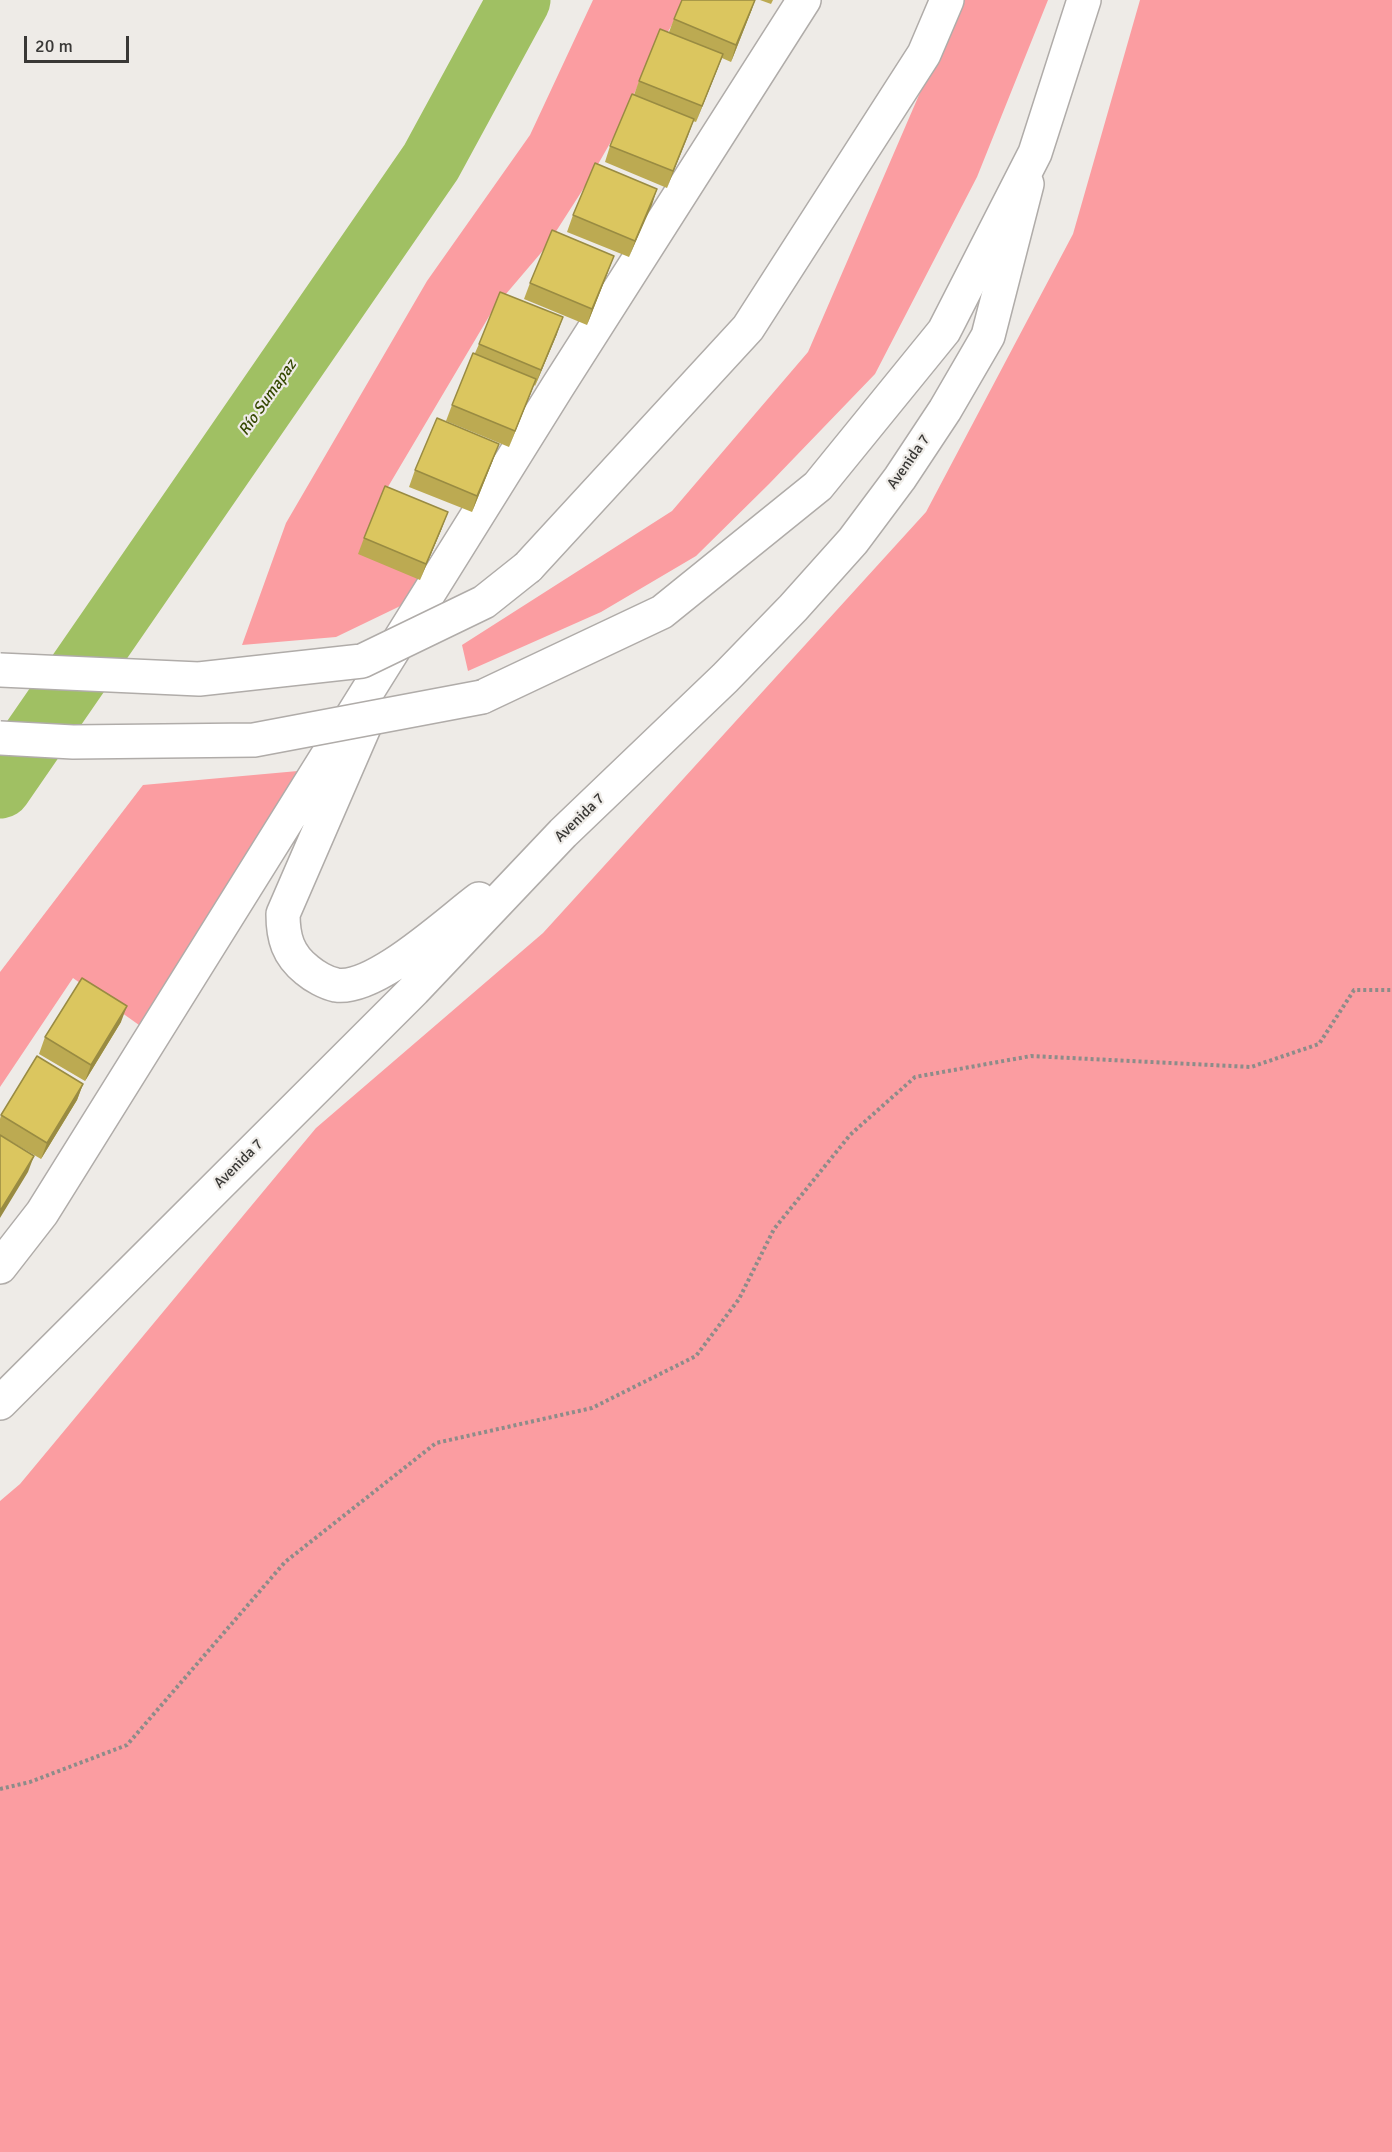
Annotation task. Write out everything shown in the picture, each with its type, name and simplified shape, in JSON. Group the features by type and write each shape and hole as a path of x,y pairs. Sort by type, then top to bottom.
{"main road":[{"path":"0,1267 42,1213 558,386 804,0"},
{"path":"0,670 199,679 362,662 484,602 528,567 748,328 924,54 947,0"},
{"path":"0,738 73,742 254,740 482,697 662,612 818,486 944,331 1035,153 1084,0"},
{"name":"Avenida 7","path":"0,1403 414,990 563,833 725,678 793,608 853,541 900,478 945,410 988,336 1035,153"},
{"path":"409,624 283,914 283,934 296,961 312,975 336,985 362,982 390,967 563,833"}],"path":[{"path":"0,1790 30,1782 127,1745 285,1562 436,1443 592,1408 696,1356 739,1299 774,1229 850,1135 915,1077 1031,1056 1251,1068 1319,1044 1354,990 1392,990"}],"shaded area":[{"path":"593,0 686,0 640,81 617,131 589,180 546,247 494,308 379,502 420,580 419,597 336,637 242,645 286,523 427,281 530,135"},
{"path":"960,0 1048,0 977,177 875,374 696,556 601,612 468,671 462,645 672,511 808,352"},
{"path":"1140,0 1392,0 1392,2152 0,2152 0,1501 20,1484 316,1128 543,933 926,512 1073,234"},
{"path":"309,770 139,1025 73,978 0,1087 0,972 143,785"}],"building":[{"path":"682,0 755,0 736,45 674,19"},
{"path":"660,29 723,54 702,106 639,81"},
{"path":"632,94 694,119 673,171 610,146"},
{"path":"595,163 657,189 635,241 573,215"},
{"path":"552,230 614,256 592,309 530,283"},
{"path":"500,292 563,317 541,370 479,344"},
{"path":"473,353 536,379 515,431 452,405"},
{"path":"437,418 499,444 477,496 415,470"},
{"path":"385,486 448,512 426,564 364,538"},
{"path":"82,978 127,1006 91,1065 45,1037"},
{"path":"37,1056 83,1084 47,1143 1,1115"},
{"path":"0,1135 34,1156 0,1211"}],"waterway":[{"name":"Río Sumapaz","path":"0,787 431,162 519,0"}]}
